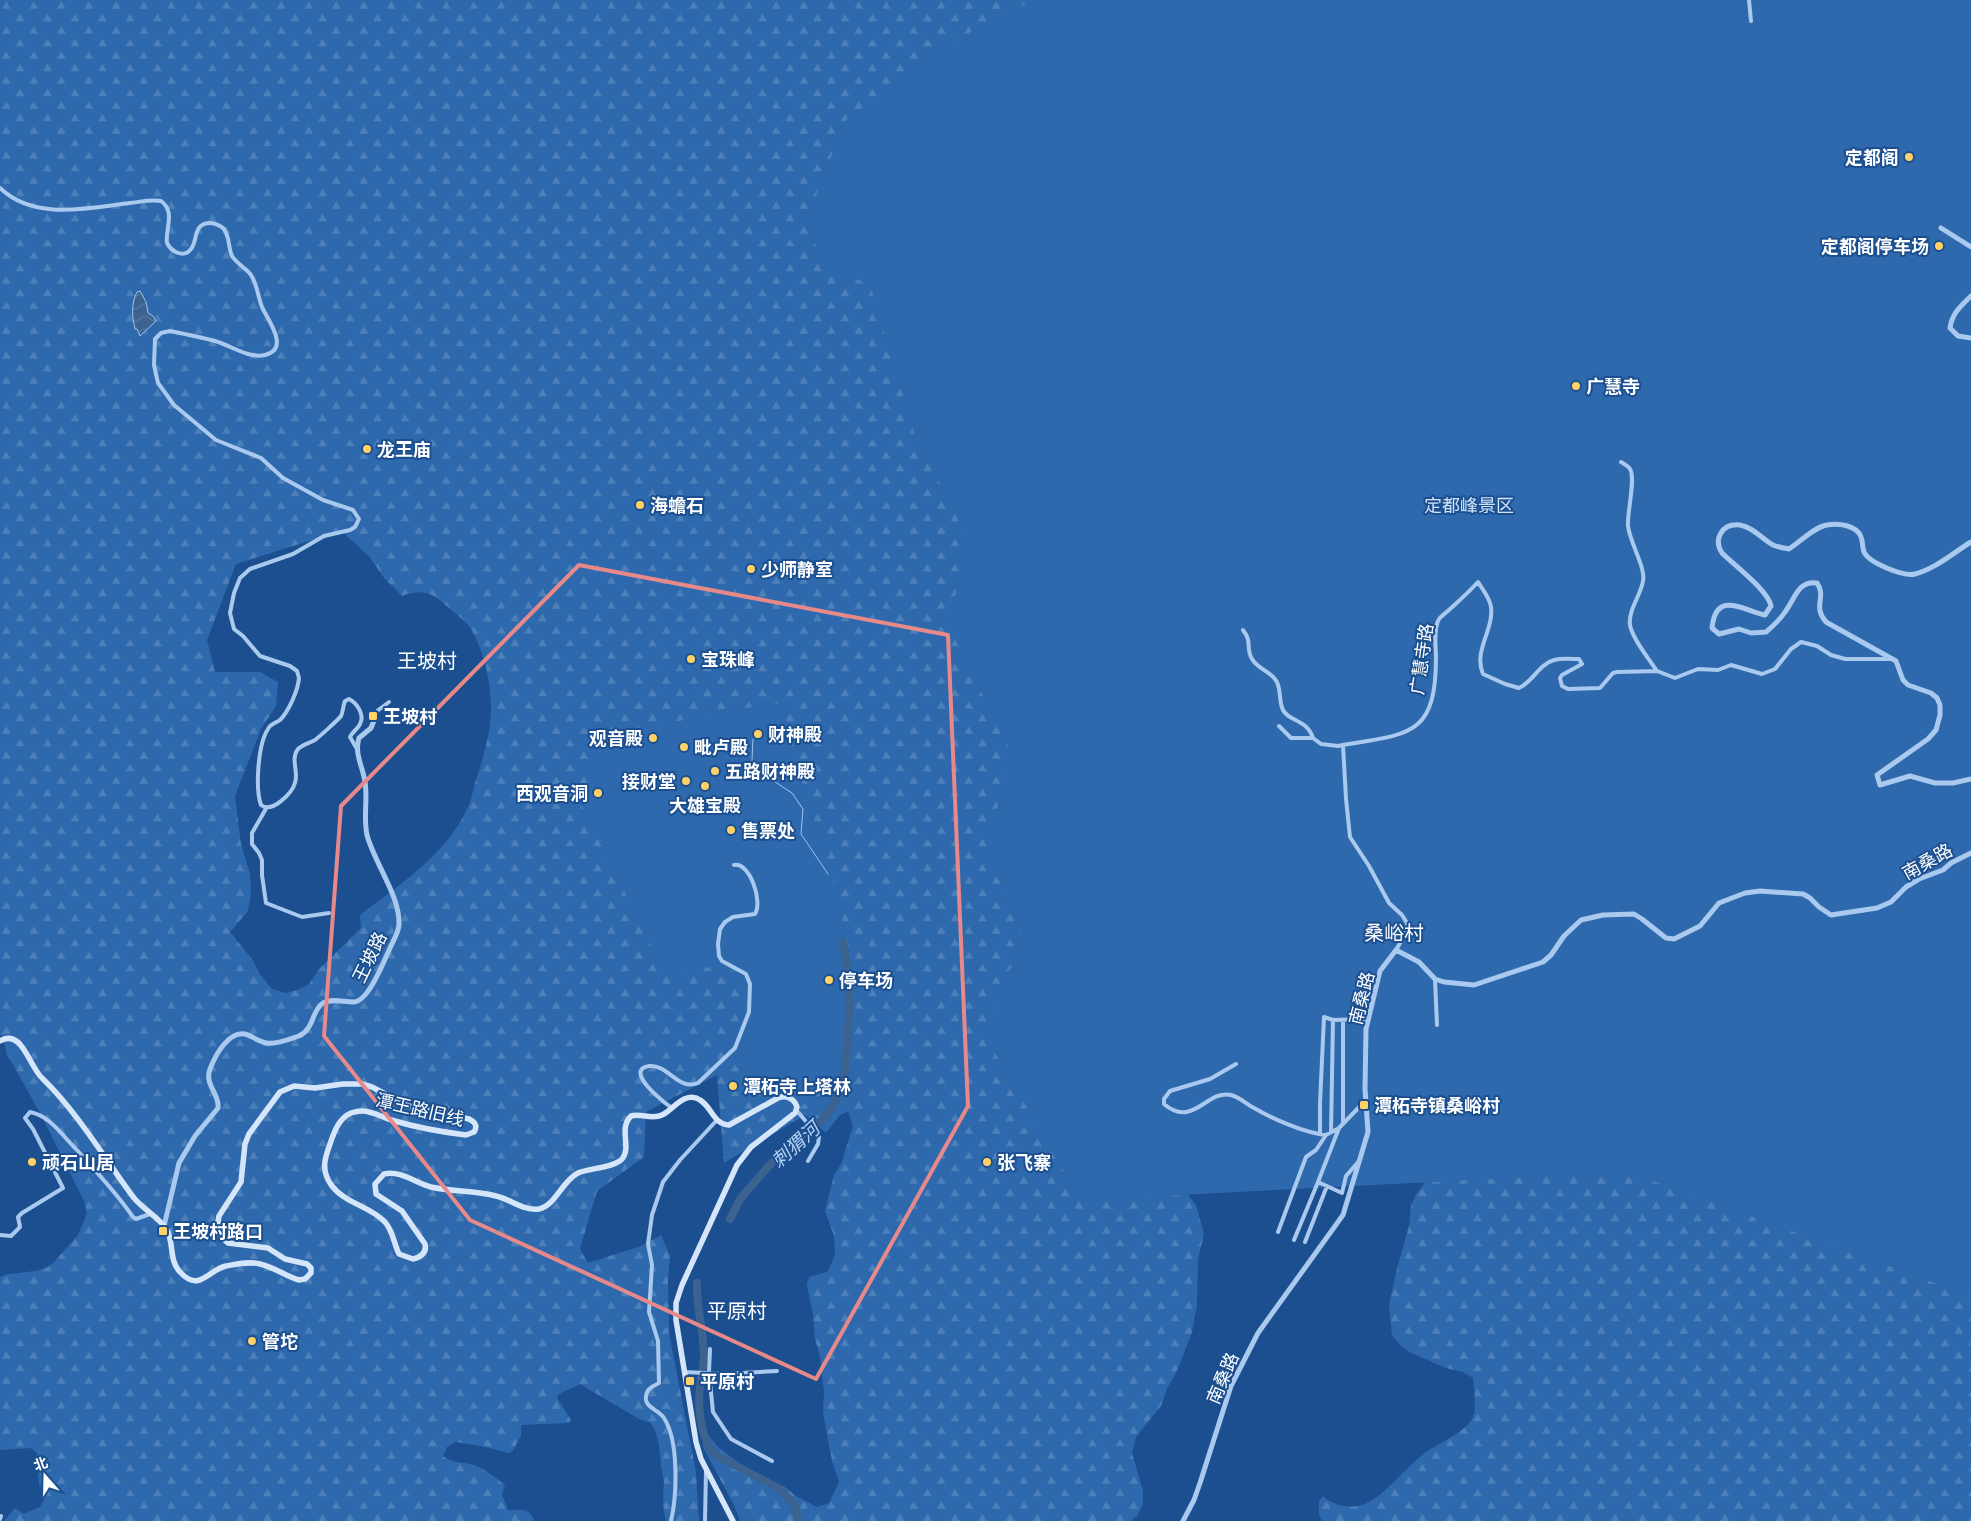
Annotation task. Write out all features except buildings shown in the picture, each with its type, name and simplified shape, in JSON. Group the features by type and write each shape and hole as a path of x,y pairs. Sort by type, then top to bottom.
{"main road":[{"path":"0,1041 7,1037 19,1042 39,1075 59,1095 136,1200 164,1226"},
{"name":"潭王路旧线","path":"164,1226 169,1234 175,1265 180,1273 190,1280 202,1280 223,1267 250,1263 261,1264 299,1280 305,1279 310,1275 311,1268 307,1264 285,1259 263,1247 228,1243 221,1237 217,1228 219,1216 241,1182 245,1144 249,1134 277,1095 289,1087 315,1088 343,1084 362,1084 372,1087 408,1106 469,1118 474,1122 476,1127 474,1132 466,1135 404,1123 362,1111 353,1112 345,1116 335,1131 324,1160 326,1177 347,1200 383,1220 390,1229 399,1254 413,1259 424,1254 425,1244 402,1211 376,1194 375,1184 384,1174 396,1173 430,1187 494,1195 523,1207 541,1208 552,1201 564,1183 572,1176 586,1170 616,1164 621,1160 625,1152 625,1127 631,1116 660,1116 684,1100 697,1099 704,1104 717,1120"},
{"path":"717,1120 725,1125 732,1124 782,1097 793,1100 797,1107 792,1116 751,1147 737,1165 682,1284 676,1302 676,1320 696,1442 706,1468 733,1521"}],"street":[{"path":"1749,0 1752,22"},
{"path":"0,188 16,200 51,209 73,210 161,201 166,205 169,212 167,243 172,250 178,253 186,253 191,248 197,230 202,225 212,223 221,227 226,232 232,256 250,274 255,282 263,309 277,337 276,346 271,352 261,355 242,352 212,340 170,331 164,332 157,337 155,342 155,372 158,383 174,405 216,440 261,458 283,478 323,500 353,510 358,517 357,523 350,530 324,536 293,554 246,571 240,578 232,597 230,613 234,629 243,636 256,653 290,666 297,671 299,678 283,716 267,730 261,752 257,790 261,804 267,807 277,804 294,785 296,780 295,759 299,748 316,739 338,719 342,712 344,701 349,699 357,705 362,716 360,724 350,737 357,749"},
{"path":"1941,228 1971,247"},
{"path":"1971,296 1951,319 1950,328 1958,336 1971,338"},
{"path":"1621,462 1630,468 1633,477 1628,524 1630,537 1638,556 1644,580 1630,618 1630,626 1634,636 1657,671 1675,678 1698,669 1718,670 1731,665 1762,674 1775,669 1791,649 1801,642 1817,646 1831,655 1846,659 1890,659"},
{"path":"1971,542 1930,568 1913,575 1873,561 1864,552 1860,534 1855,529 1843,525 1827,525 1818,528 1789,549 1774,545 1740,525 1732,526 1724,530 1718,537 1718,547 1761,589 1770,601 1771,606 1765,615 1729,604 1723,607 1713,620 1712,628 1719,634 1738,629 1751,633 1766,632 1785,613 1801,586 1810,582 1817,583 1821,594 1820,616 1826,622 1896,661 1903,680 1908,685 1931,693 1937,698 1940,705 1940,716 1936,730 1928,739 1877,775 1880,785 1910,776 1935,783 1953,783 1971,779"},
{"name":"广慧寺路","path":"1343,744 1379,739 1408,732 1425,717 1435,682 1438,620 1478,582 1491,606 1490,623 1479,662 1483,674 1519,688 1526,686 1546,663 1556,659 1579,659 1582,664 1565,672 1560,678 1562,686 1568,689 1600,688 1613,673 1617,672 1657,671"},
{"path":"1243,630 1249,640 1248,651 1254,662 1275,679 1283,710 1304,724 1309,729 1313,738 1321,744 1338,746 1343,744 1350,838 1369,866 1389,903 1402,915 1407,923 1408,930 1396,950 1419,962 1434,979 1437,1024"},
{"path":"357,749 359,738 371,728 377,711 389,702"},
{"path":"1278,726 1291,738 1313,738"},
{"name":"王坡路","path":"164,1226 179,1163 195,1136 218,1108 218,1102 209,1084 208,1074 228,1039 240,1034 269,1043 291,1039 306,1031 312,1024 318,1009 325,1002 335,1000 358,1002 364,997 377,976 398,930 399,920 396,906 367,835 364,815 365,782 357,749"},
{"path":"267,807 252,833 252,844 262,860 266,903 302,917 329,912"},
{"name":"南桑路","path":"1434,979 1474,986 1497,976 1534,966 1544,962 1564,936 1581,920 1603,916 1634,914 1666,938 1674,939 1700,926 1719,903 1745,893 1760,891 1803,894 1810,898 1819,908 1831,915 1877,908 1891,902 1906,887 1918,879 1943,870 1971,853"},
{"path":"671,1108 643,1082 641,1075 643,1069 648,1066 656,1067 686,1085 698,1084 735,1048 749,1012 750,984 746,974 722,961 719,956 720,929 725,922 732,917 755,914 759,908 759,900 750,876 744,866 734,864"},
{"name":"南桑路","path":"1182,1521 1194,1500 1231,1386 1258,1333 1343,1215 1368,1132 1366,1029 1380,971 1396,950"},
{"path":"1320,1134 1324,1017 1333,1020 1369,1019"},
{"path":"1331,1132 1333,1020"},
{"path":"1342,1124 1343,1020"},
{"path":"1236,1064 1210,1079 1170,1091 1164,1099 1164,1104 1171,1110 1192,1111 1218,1096 1231,1095 1262,1113 1326,1135"},
{"path":"1294,1240 1339,1128 1366,1100"},
{"path":"0,1235 11,1236 20,1226 18,1217 22,1213 63,1188 33,1129 25,1118 30,1112 47,1120 59,1129 74,1148 92,1165 133,1217 136,1219 150,1214"},
{"path":"798,1112 819,1137 818,1144 808,1161"},
{"path":"671,1521 676,1461 665,1420 659,1412 648,1406 646,1400 646,1392 659,1383 658,1341 649,1312 652,1265 648,1244 652,1216 663,1182 680,1160 717,1120"},
{"path":"1278,1232 1306,1157 1316,1150 1326,1135 1339,1128"},
{"path":"1318,1182 1342,1193 1346,1176 1359,1161"},
{"path":"1305,1242 1327,1186"},
{"path":"710,1349 709,1372 713,1412 731,1439 772,1461"},
{"path":"686,1372 725,1374 777,1371"},
{"path":"705,1521 706,1468"}],"highlighted area":[{"path":"579,565 948,635 968,1106 816,1379 470,1220 324,1036 341,806"}],"green space":[{"path":"0,0 1971,0 1971,1521 1322,1521 1319,1515 1319,1501 1323,1496 1331,1502 1346,1506 1357,1506 1370,1502 1415,1461 1464,1428 1474,1415 1473,1378 1463,1372 1446,1368 1411,1353 1402,1347 1392,1335 1389,1306 1409,1226 1411,1205 1417,1193 1428,1179 1175,1178 1196,1205 1204,1234 1198,1259 1197,1305 1192,1332 1161,1406 1136,1437 1132,1453 1143,1491 1143,1504 1137,1516 1131,1521 740,1521 734,1505 703,1447 703,1437 708,1435 717,1446 748,1470 785,1487 796,1496 817,1507 829,1503 839,1482 832,1461 823,1413 824,1392 820,1357 815,1339 813,1315 807,1285 809,1277 827,1272 835,1256 834,1236 825,1211 834,1175 841,1164 853,1126 848,1111 839,1116 826,1133 805,1115 724,1163 717,1075 646,1112 644,1157 597,1191 580,1249 588,1263 641,1246 661,1235 670,1256 668,1280 669,1333 696,1472 699,1521 666,1521 663,1502 664,1482 659,1446 657,1435 651,1423 639,1419 580,1384 559,1394 557,1398 571,1420 569,1423 521,1425 521,1436 512,1452 509,1453 456,1442 447,1447 443,1456 454,1461 474,1465 494,1477 505,1485 502,1495 508,1510 527,1511 534,1521 4,1521 15,1508 24,1514 40,1507 47,1493 39,1485 37,1453 31,1448 0,1450 0,1277 48,1267 78,1235 87,1214 84,1201 39,1111 7,1054 2,1035 0,1036","holes":["341,531 369,556 384,578 402,596 416,592 427,593 443,603 471,629 484,659 489,681 491,713 488,739 469,806 447,841 406,880 360,915 361,928 319,969 309,984 298,990 285,993 272,989 260,974 252,959 230,932 248,911 251,893 250,874 241,844 235,796 261,729 276,706 278,682 260,672 215,672 207,640 236,564"]},
{"name":"定都峰景区","path":"1033,0 1971,0 1971,1296 1629,1172 1081,1200 991,1046 994,996 1025,944 988,848 1011,752 949,627 967,537 914,432 870,285 820,262 808,216 845,121 942,47"},
{"path":"782,703 798,769 838,895 854,984 854,1037 850,1071 782,1120 725,1053 741,1013 743,1003 743,983 740,973 713,967 693,969 666,976 581,804 598,758 647,728 725,711"}],"water":[{"path":"140,291 146,302 148,313 156,321 140,336 137,329 135,329 133,310 135,297 137,292"}],"waterway":[{"path":"753,739 752,760 755,769 792,793 803,809 801,834 828,874"},
{"name":"刺猬河","path":"730,1219 740,1199 767,1168 792,1142 822,1120 833,1106 844,1083 849,1016 849,980 843,942"},
{"name":"刺猬河","path":"697,1283 704,1356 699,1408 705,1437 714,1454 780,1489 794,1504 798,1521"}],"place":[{"name":"定都阁","path":"1909,157"},
{"name":"定都阁停车场","path":"1939,246"},
{"name":"广慧寺","path":"1576,386"},
{"name":"龙王庙","path":"367,449"},
{"name":"海蟾石","path":"640,505"},
{"name":"少师静室","path":"751,569"},
{"name":"宝珠峰","path":"691,659"},
{"name":"王坡村","path":"373,716"},
{"name":"财神殿","path":"758,734"},
{"name":"观音殿","path":"653,738"},
{"name":"毗卢殿","path":"684,747"},
{"name":"五路财神殿","path":"715,771"},
{"name":"接财堂","path":"686,781"},
{"name":"大雄宝殿","path":"705,786"},
{"name":"西观音洞","path":"598,793"},
{"name":"售票处","path":"731,830"},
{"name":"停车场","path":"829,980"},
{"name":"潭柘寺上塔林","path":"733,1086"},
{"name":"潭柘寺镇桑峪村","path":"1364,1105"},
{"name":"顽石山居","path":"32,1162"},
{"name":"张飞寨","path":"987,1162"},
{"name":"王坡村路口","path":"163,1231"},
{"name":"管坨","path":"252,1341"},
{"name":"平原村","path":"690,1381"}],"district":[{"name":"王坡村","path":"427,660"},
{"name":"桑峪村","path":"1394,932"},
{"name":"平原村","path":"737,1310"}]}
